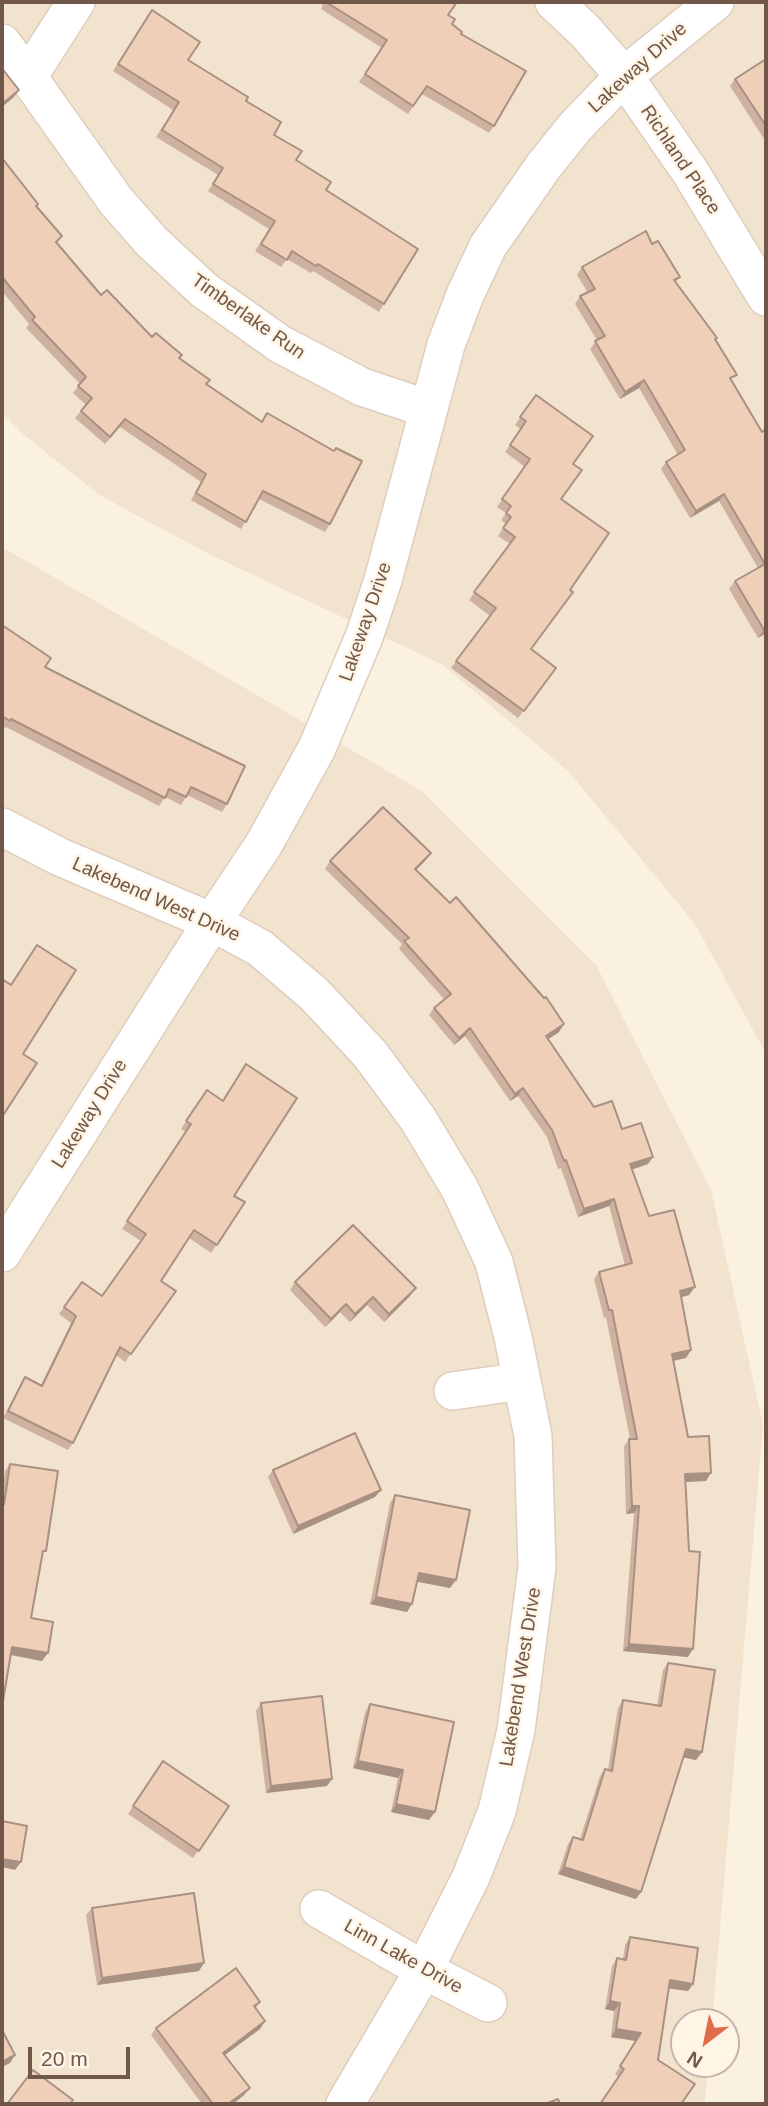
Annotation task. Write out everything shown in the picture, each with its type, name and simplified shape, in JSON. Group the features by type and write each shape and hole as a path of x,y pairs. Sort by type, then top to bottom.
{"street":[{"path":"28,77 76,2"},
{"name":"Richland Place","path":"554,2 624,76 691,173 766,297"},
{"name":"Lakeway Drive","path":"2,1253 264,844 317,748 364,637 383,580 446,345 488,246 543,167 575,127 624,76 715,2"},
{"name":"Timberlake Run","path":"2,43 116,201 152,242 204,290 280,344 327,369 362,387 428,409"},
{"name":"Lakebend West Drive","path":"2,827 60,857 212,922 260,948 314,994 370,1054 418,1119 460,1189 494,1262 533,1436 537,1567 516,1730 497,1811 471,1877 424,1970 345,2104"},
{"path":"453,1391 522,1381"},
{"name":"Linn Lake Drive","path":"319,1909 424,1970 488,2003"}],"shaded area":[{"path":"2,2 766,2 766,1054 695,924 568,771 443,665 207,553 101,496 24,435 2,413"},
{"path":"2,547 422,791 596,965 711,1190 763,1425 713,2008 670,2008 670,2078 707,2078 705,2104 2,2104"}],"building":[{"path":"326,2 457,2 448,15 455,19 452,24 461,34 526,71 494,126 427,86 413,106 365,74 387,40"},
{"path":"152,10 200,42 188,60 248,97 246,101 281,122 274,135 302,151 296,160 331,182 326,190 418,249 384,304 292,251 287,260 261,244 275,221 213,184 223,168 162,130 179,102 118,64"},
{"path":"766,59 766,126 735,79"},
{"path":"4,71 19,90 2,104 2,73"},
{"path":"2,158 38,204 36,206 62,236 56,242 101,295 107,290 152,337 156,333 182,355 179,358 210,380 206,384 262,422 267,413 334,451 336,448 362,461 330,524 263,491 246,522 196,493 206,474 125,419 110,437 81,411 92,398 78,386 86,377 32,320 35,317 2,277"},
{"path":"646,231 652,244 658,241 680,277 674,280 717,338 715,339 737,375 730,378 762,432 766,429 766,629 764,630 735,581 765,564 724,494 696,511 666,462 685,450 644,380 625,392 595,341 605,336 580,296 595,289 582,267"},
{"path":"536,395 593,436 573,464 582,470 561,499 609,533 570,590 573,592 531,649 556,668 524,711 456,661 496,608 474,592 515,537 503,528 511,517 506,513 511,506 502,499 530,459 510,445 526,421 520,417"},
{"path":"2,625 51,658 45,667 245,766 227,804 191,787 186,797 169,789 165,798 2,716"},
{"path":"383,807 431,853 415,869 450,903 456,897 544,998 546,997 564,1024 546,1036 594,1107 612,1101 622,1129 641,1123 653,1157 630,1164 649,1216 674,1210 695,1287 680,1291 691,1350 672,1354 688,1437 709,1436 711,1473 685,1474 689,1551 700,1552 693,1649 629,1644 639,1506 632,1506 629,1439 637,1439 612,1310 609,1310 599,1272 632,1263 614,1199 584,1209 552,1130 523,1088 515,1094 470,1028 459,1038 434,1008 451,994 404,941 409,938 330,861"},
{"path":"37,945 76,970 23,1054 37,1063 2,1117 2,979 11,985"},
{"path":"246,1064 297,1098 234,1196 245,1202 217,1245 194,1230 161,1281 176,1291 131,1354 120,1347 73,1443 8,1411 25,1377 42,1386 76,1316 64,1307 82,1282 102,1296 146,1234 127,1221 191,1124 186,1121 207,1090 223,1101"},
{"path":"353,1225 416,1288 389,1314 373,1297 355,1314 346,1304 331,1319 295,1282"},
{"path":"355,1433 381,1490 298,1526 273,1470"},
{"path":"10,1464 58,1471 46,1551 43,1551 31,1618 53,1622 48,1653 12,1647 2,1707 2,1504"},
{"path":"395,1495 470,1510 456,1580 419,1573 412,1604 376,1597"},
{"path":"668,1663 715,1670 702,1752 686,1749 641,1892 564,1867 573,1837 583,1840 605,1769 612,1771 623,1700 661,1706"},
{"path":"322,1696 332,1779 271,1786 261,1703"},
{"path":"370,1704 454,1722 435,1812 396,1804 403,1770 358,1761"},
{"path":"163,1761 229,1806 199,1851 133,1806"},
{"path":"2,1821 27,1826 21,1862 2,1859"},
{"path":"194,1893 204,1963 102,1978 92,1908"},
{"path":"630,1937 698,1948 693,1984 670,1980 658,2060 670,2068 670,2078 686,2078 695,2084 681,2104 600,2104 624,2069 620,2066 641,2033 616,2029 620,2003 610,2001 617,1958 626,1960"},
{"path":"236,1968 260,2002 254,2006 265,2021 223,2053 250,2088 228,2104 213,2104 156,2028"},
{"path":"2,2030 15,2055 2,2062"},
{"path":"33,2070 73,2100 70,2104 7,2104"},
{"path":"558,2099 560,2104 545,2104"}]}
